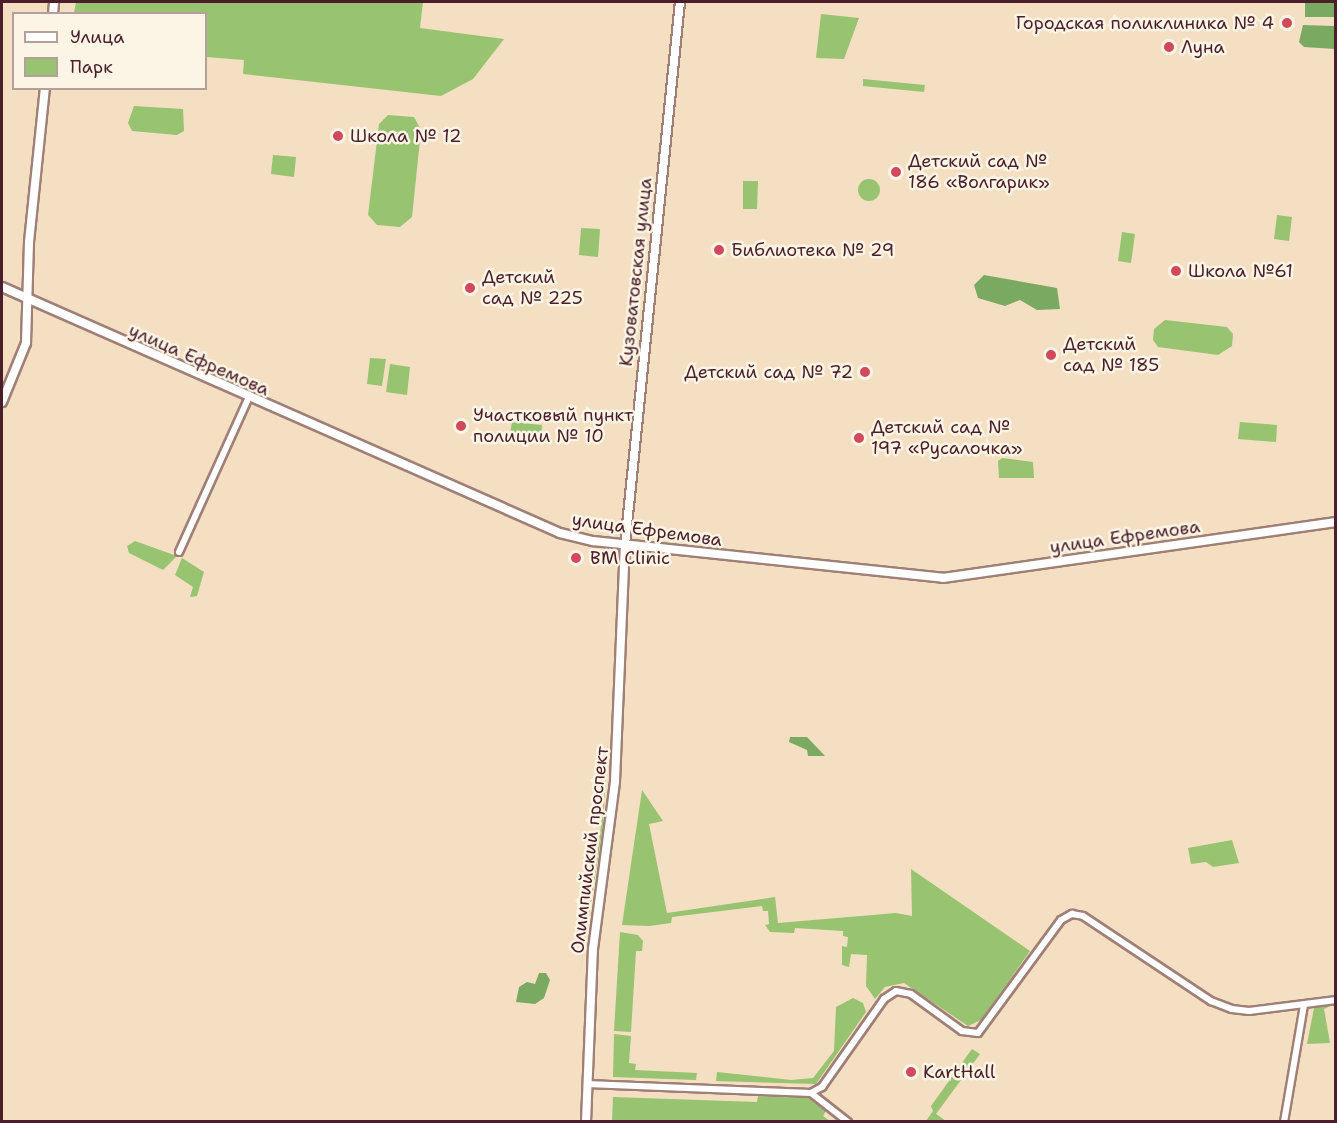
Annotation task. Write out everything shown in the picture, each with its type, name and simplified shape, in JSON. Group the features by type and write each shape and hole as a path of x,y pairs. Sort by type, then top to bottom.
{"street":[{"name":"Кузоватовская улица","path":"625,545 680,2"},
{"path":"2,402 26,343 29,242 45,90"},
{"name":"улица Ефремова","path":"2,287 248,399 560,533 625,545 943,579 1335,522"},
{"path":"179,552 248,399"},
{"name":"Олимпийский проспект","path":"586,1122 593,949 615,791 625,545"},
{"path":"587,1084 811,1093 822,1087 884,999 896,991 911,994 962,1031 978,1033 1061,920 1072,914 1083,916 1211,1001 1249,1011 1335,1000"},
{"path":"1284,1122 1304,1005"},
{"path":"811,1093 848,1122"}],"green space":[{"path":"76,2 423,2 420,28 504,39 473,79 441,96 243,74 244,60 207,57 207,12 74,12"},
{"path":"1305,2 1335,2 1335,17 1305,17"},
{"path":"821,14 859,18 844,59 816,58"},
{"path":"1303,25 1335,26 1335,49 1304,47 1299,42"},
{"path":"863,79 925,85 924,92 863,86"},
{"path":"134,106 183,109 184,131 177,135 132,131 128,123"},
{"path":"388,115 414,117 421,130 412,217 400,227 377,225 368,215 379,124"},
{"path":"273,155 296,157 294,177 271,174"},
{"path":"869,179 877,182 880,190 877,198 869,201 861,198 858,190 861,182"},
{"path":"743,181 758,181 757,209 743,209"},
{"path":"1277,215 1292,217 1289,241 1274,239"},
{"path":"581,228 600,229 598,257 579,255"},
{"path":"1122,232 1135,234 1131,263 1118,261"},
{"path":"984,275 1057,288 1060,309 1037,310 1020,300 1005,306 978,298 974,285"},
{"path":"1165,320 1227,327 1233,334 1232,346 1218,355 1158,347 1153,340 1154,329"},
{"path":"370,358 386,359 382,386 367,384"},
{"path":"390,364 410,367 407,395 386,392"},
{"path":"512,422 542,425 541,438 510,434"},
{"path":"1240,422 1277,425 1276,442 1238,439"},
{"path":"1002,458 1033,462 1034,478 999,478 998,461"},
{"path":"135,541 177,556 163,570 129,553 127,546"},
{"path":"182,558 204,572 197,596 190,597 193,587 175,575"},
{"path":"790,737 807,737 825,756 808,756 807,750 789,742"},
{"path":"608,740 603,825 580,975 602,819"},
{"path":"642,790 663,821 649,824 667,913 775,897 778,923 896,913 912,916 911,869 1030,951 981,1020 968,1026 904,983 885,987 875,999 866,986 867,955 851,954 849,967 842,965 842,946 847,947 848,937 843,936 843,931 795,928 794,933 770,932 765,925 769,924 768,911 763,911 762,906 672,917 671,923 649,926 622,925"},
{"path":"1232,840 1239,863 1213,867 1206,862 1191,864 1188,848"},
{"path":"620,932 638,935 643,941 642,951 636,951 631,1032 614,1031"},
{"path":"539,973 546,973 550,980 544,998 535,1004 516,1002 519,987 527,982 535,984"},
{"path":"853,998 863,1003 866,1012 816,1084 716,1081 717,1072 791,1080 813,1078 834,1051 836,1007"},
{"path":"1335,1004 1324,1009 1330,1043 1307,1044 1314,1008"},
{"path":"614,1034 631,1036 629,1063 636,1064 635,1070 697,1073 696,1080 613,1077"},
{"path":"972,1049 980,1054 936,1114 946,1121 926,1121 933,1111 931,1106"},
{"path":"758,1096 808,1098 826,1111 823,1116 830,1121 612,1121 613,1097 757,1102"}],"place":[{"name":"Городская поликлиника № 4","path":"1287,23"},
{"name":"Луна","path":"1169,47"},
{"name":"Школа № 12","path":"338,136"},
{"name":"Детский сад № 186 «Волгарик»","path":"896,172"},
{"name":"Библиотека № 29","path":"719,250"},
{"name":"Школа №61","path":"1176,271"},
{"name":"Детский сад № 225","path":"470,288"},
{"name":"Детский сад № 185","path":"1051,355"},
{"name":"Детский сад № 72","path":"865,372"},
{"name":"Участковый пункт полиции № 10","path":"461,426"},
{"name":"Детский сад № 197 «Русалочка»","path":"859,438"},
{"name":"BM Clinic","path":"576,558"},
{"name":"KartHall","path":"911,1072"}]}
